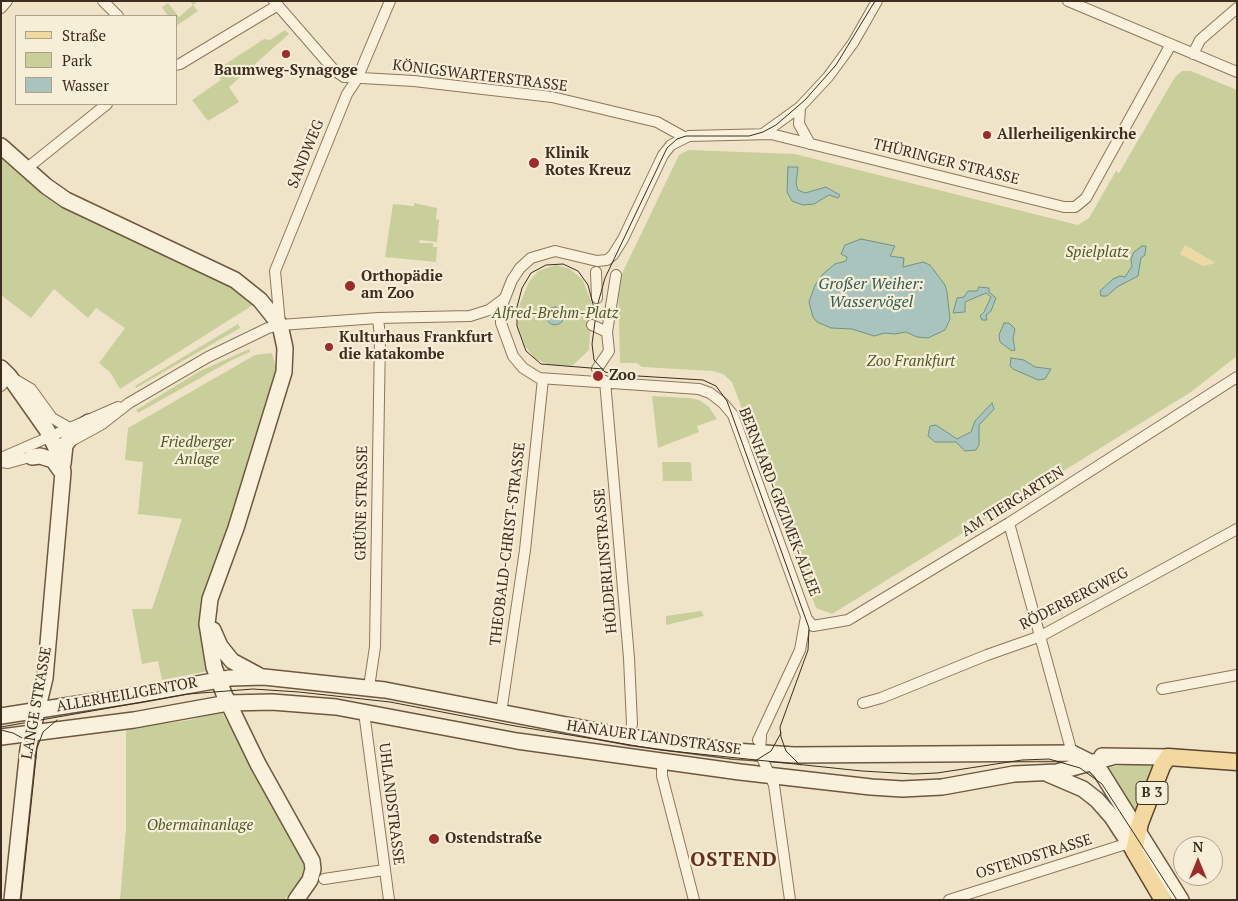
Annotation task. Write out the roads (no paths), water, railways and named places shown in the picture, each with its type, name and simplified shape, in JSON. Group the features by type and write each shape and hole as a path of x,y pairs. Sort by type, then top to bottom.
{"main road":[{"path":"1,146 26,169 66,200 235,280 260,300 280,325 285,348 284,372 270,422 208,612 210,643 219,682 228,704 258,764 312,861 313,869 310,880 296,900"},
{"name":"LANGE STRASSE","path":"4,377 53,439 63,470 45,678 31,733 12,900"},
{"path":"53,439 80,429"},
{"path":"33,451 40,456 53,460 63,470"},
{"path":"208,612 220,646 226,654 241,667 264,677"},
{"name":"HANAUER LANDSTRASSE","path":"219,682 264,677 369,687 629,738 755,754 1072,753 1092,763 1101,772 1163,900"},
{"name":"ALLERHEILIGENTOR","path":"1,716 219,682"},
{"name":"ALLERHEILIGENTOR","path":"190,709 204,702 219,682"},
{"name":"HANAUER LANDSTRASSE","path":"228,704 304,704 364,712 517,741 772,776 871,787 917,789 942,787 1014,774 1052,772 1092,763"},
{"name":"ALLERHEILIGENTOR","path":"1,738 134,720 228,704"},
{"path":"1052,772 1070,761 1072,753 1112,757 1168,757 1237,762"},
{"path":"1092,763 1112,757"},
{"name":"B 3","path":"1134,841 1160,771 1168,757"},
{"name":"HANAUER LANDSTRASSE","path":"1052,772 1078,787 1103,806 1134,841 1181,900"}],"street":[{"path":"1,8 7,1"},
{"path":"103,1 117,15"},
{"name":"SANDWEG","path":"280,325 276,271 347,94 357,79 390,1"},
{"path":"764,133 800,107 844,57 878,1"},
{"path":"1068,1 1170,46 1237,72"},
{"path":"178,64 276,3"},
{"name":"KÖNIGSWARTERSTRASSE","path":"276,3 334,70 344,77 410,81 552,97 657,122 684,137"},
{"path":"1193,54 1200,40 1237,8"},
{"name":"THÜRINGER STRASSE","path":"684,137 700,135 750,136 764,133 1064,206 1075,206 1086,198 1170,46"},
{"path":"26,169 106,105"},
{"path":"800,107 799,124 810,144"},
{"path":"605,381 543,379 526,370 513,356 500,318 505,297 520,268 531,258 540,254 560,251 601,261 609,259 617,250 663,155 672,145 684,137"},
{"path":"596,272 594,299 610,299"},
{"path":"597,369 609,351 607,332 610,299 616,275"},
{"path":"456,317 481,313 495,306 505,297"},
{"path":"4,377 30,389 52,418 80,429 104,412 129,403 236,342 280,325 378,318 500,318"},
{"name":"GRÜNE STRASSE","path":"369,687 375,646 380,337 378,318"},
{"path":"592,325 607,332"},
{"name":"THEOBALD-CHRIST-STRASSE","path":"501,713 525,550 543,379"},
{"name":"BERNHARD-GRZIMEK-ALLEE","path":"605,381 704,390 721,400 733,415 806,616"},
{"name":"HÖLDERLINSTRASSE","path":"605,381 629,658 632,724 629,738"},
{"name":"AM TIERGARTEN","path":"806,616 813,626 848,620 1235,381"},
{"path":"1,462 33,451 53,439"},
{"path":"1,458 33,451 53,439"},
{"path":"1009,522 1072,753"},
{"name":"RÖDERBERGWEG","path":"863,703 881,698 987,655 1041,636 1237,529"},
{"path":"790,900 772,776 755,754 761,736 800,650 806,616"},
{"path":"1162,689 1237,675"},
{"name":"UHLANDSTRASSE","path":"364,712 388,900"},
{"path":"662,761 662,776 694,900"},
{"name":"OSTENDSTRASSE","path":"955,899 1134,841"},
{"path":"324,879 384,870"}],"water":[{"path":"788,167 798,167 796,184 798,190 805,193 826,187 840,195 838,198 829,195 814,204 803,205 792,201 787,192"},
{"name":"Großer Weiher: Wasservögel","path":"861,239 895,246 890,256 904,258 903,267 923,262 930,265 945,285 947,292 950,319 945,330 928,338 917,337 906,332 885,333 874,336 852,329 831,328 817,322 813,317 809,302 815,285 823,274 835,264 846,261 847,257 841,254 845,245"},
{"path":"1142,246 1146,246 1145,255 1141,258 1138,276 1117,287 1107,296 1101,296 1100,291 1113,279 1120,276 1125,277 1132,266 1131,259 1134,252"},
{"path":"979,287 989,288 989,292 996,298 991,311 986,315 987,320 982,320 980,316 991,297 986,293 965,302 965,312 953,313 957,298 964,297 968,291 977,291"},
{"path":"551,307 559,307 564,312 562,323 551,325 546,320 546,312"},
{"path":"1004,323 1009,323 1015,329 1013,338 1015,350 1012,351 1000,342 999,335"},
{"path":"1011,358 1024,360 1035,367 1051,369 1045,379 1038,380 1013,369 1010,366"},
{"path":"992,403 994,409 979,425 979,445 976,450 965,451 956,442 935,442 928,436 930,426 936,425 957,439 971,432 975,421"}],"tram line":[{"path":"800,765 786,751 780,727 808,650 809,628 727,401 716,386 703,380 622,375 605,372 594,360 592,344 597,307 605,278 667,148 677,139 686,136 749,136 763,132 776,125 805,100 836,65 875,1"},
{"path":"594,308 588,285 578,271 563,264 546,265 531,273 522,288 517,307 517,326 526,351 541,364 603,369"},
{"path":"1,727 188,694 253,689 390,702 515,726 661,750 862,771 914,774 937,773 1022,760 1049,759 1080,768 1102,784 1177,900"},
{"path":"21,900 37,748 43,732 57,720"},
{"path":"1,730 13,733 26,740 36,758"},
{"path":"755,761 771,751 781,733"}],"place":[{"name":"Baumweg-Synagoge","path":"286,54"},
{"name":"Allerheiligenkirche","path":"987,135"},
{"name":"Klinik Rotes Kreuz","path":"534,163"},
{"name":"Orthopädie am Zoo","path":"350,286"},
{"name":"Kulturhaus Frankfurt die katakombe","path":"329,347"},
{"name":"Zoo","path":"598,376"},
{"name":"Ostendstraße","path":"434,839"}],"district":[{"name":"OSTEND","path":"734,860"}],"park label":[{"name":"Spielplatz","path":"1097,253"},
{"name":"Alfred-Brehm-Platz","path":"555,314"},
{"name":"Zoo Frankfurt","path":"911,362"},
{"name":"Friedberger Anlage","path":"197,452"},
{"name":"Obermainanlage","path":"200,826"}]}
